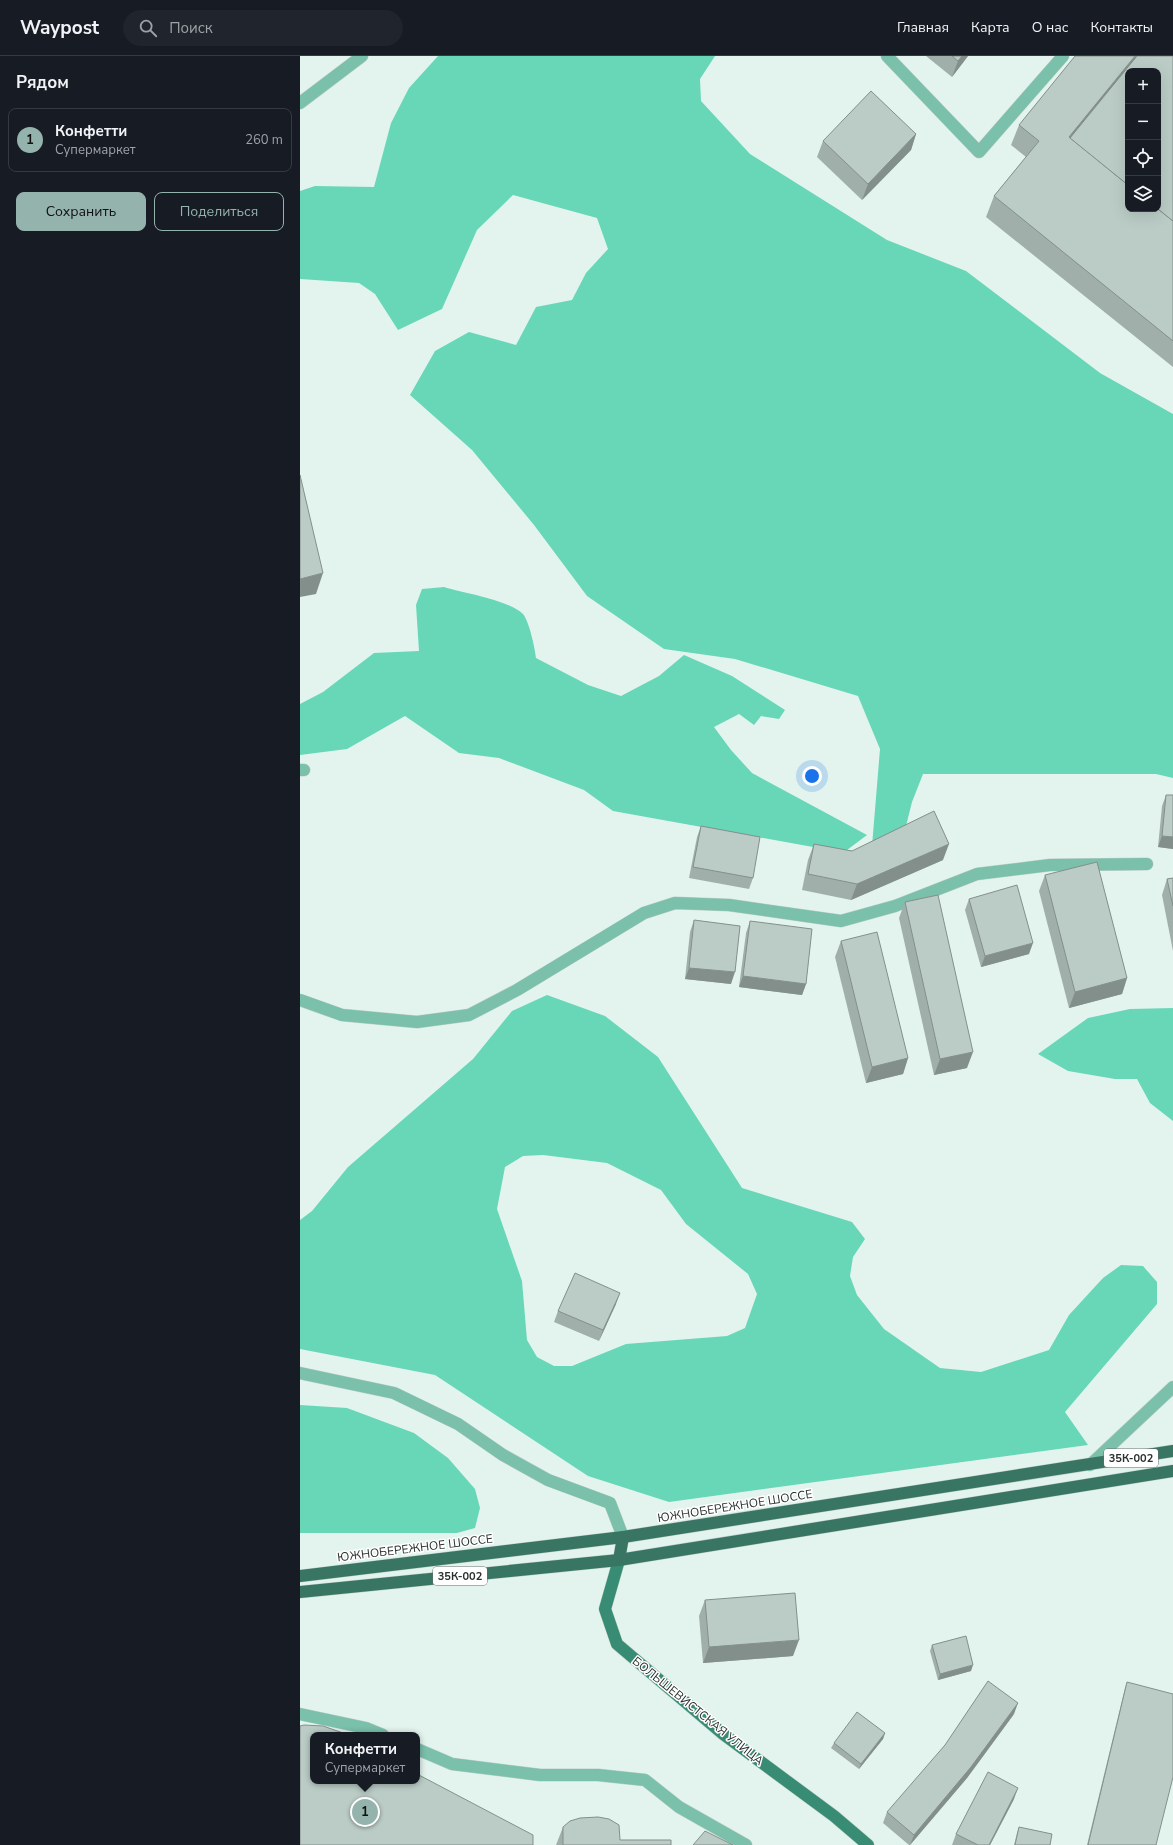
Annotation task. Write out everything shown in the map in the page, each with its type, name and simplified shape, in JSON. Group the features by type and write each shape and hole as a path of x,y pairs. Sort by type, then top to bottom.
{"highway":[{"name":"ЮЖНОБЕРЕЖНОЕ ШОССЕ","path":"300,1576 623,1537 1173,1451"},
{"path":"623,1537 619,1560 1173,1472"},
{"name":"35К-002","path":"300,1592 619,1560"}],"main road":[{"name":"БОЛЬШЕВИСТСКАЯ УЛИЦА","path":"619,1560 605,1609 617,1644 723,1734 834,1816 868,1845"}],"street":[{"path":"300,104 362,56"},
{"path":"888,56 979,152 1063,56"},
{"path":"300,1000 342,1015 417,1022 469,1015 517,990 644,912 675,903 729,905 841,921 895,906 977,874 1050,865 1147,864"},
{"path":"300,1373 394,1393 458,1424 503,1455 548,1480 610,1503 623,1537"},
{"path":"1090,1465 1173,1387"},
{"path":"300,1714 366,1728 376,1732"},
{"path":"420,1750 452,1764 459,1765 540,1775 598,1775 645,1780 679,1807 746,1845"}],"green space":[{"path":"438,56 715,56 700,79 701,101 750,154 887,240 966,271 1100,373 1173,414 1173,778 1156,774 923,774 912,802 905,830 872,846 880,749 858,696 735,659 664,649 587,596 534,525 472,450 410,395 435,351 469,332 516,345 536,307 572,300 586,273 608,249 597,218 513,195 477,230 442,309 398,330 375,294 359,283 300,279 300,191 315,186 374,187 391,123 409,88"},
{"path":"444,587 497,601 516,609 525,617 533,642 536,658 588,685 621,696 659,676 684,655 732,676 785,710 779,719 761,716 754,725 739,714 714,727 731,750 752,773 867,835 847,850 813,847 613,811 584,790 499,758 459,753 405,716 347,749 300,755 300,704 323,692 374,653 419,651 416,605 422,589"},
{"path":"547,995 605,1016 658,1057 742,1188 852,1222 865,1239 853,1257 850,1276 857,1295 884,1329 940,1368 981,1372 1049,1350 1069,1315 1103,1278 1121,1265 1143,1266 1157,1282 1157,1304 1065,1412 1088,1445 669,1502 588,1476 435,1375 300,1349 300,1220 312,1211 348,1167 473,1059 512,1011","holes":["543,1155 607,1163 661,1190 686,1224 748,1274 757,1294 745,1328 727,1336 626,1344 572,1366 554,1366 537,1357 527,1340 522,1281 497,1209 505,1167 523,1156"]},
{"path":"1173,1008 1173,1121 1150,1103 1137,1079 1115,1079 1068,1071 1038,1054 1088,1018 1130,1009"},
{"path":"300,1405 347,1408 414,1433 448,1458 475,1489 480,1508 475,1528 457,1533 300,1533"}],"building":[{"path":"952,56 962,56 958,61"},
{"path":"1075,56 1135,56 1069,137 1125,183 1125,212 1161,211 1173,221 1173,341 994,196 1039,141 1019,125"},
{"path":"1137,56 1173,56 1173,221 1161,211 1161,68 1127,68"},
{"path":"1125,71 1125,183 1070,138"},
{"path":"871,91 916,134 868,184 823,141"},
{"path":"300,475 323,573 300,579"},
{"path":"1166,795 1173,795 1173,837 1162,836"},
{"path":"934,811 949,844 857,884 808,874 814,844 852,851"},
{"path":"701,826 760,837 753,878 693,867"},
{"path":"1097,862 1127,978 1075,992 1045,875"},
{"path":"1173,878 1173,906 1167,879"},
{"path":"1017,885 1033,943 985,956 969,899"},
{"path":"938,895 973,1052 940,1059 905,902"},
{"path":"694,920 740,926 735,972 689,968"},
{"path":"750,921 812,929 806,984 743,976"},
{"path":"877,932 908,1058 872,1067 841,941"},
{"path":"575,1273 620,1293 603,1330 558,1311"},
{"path":"795,1593 799,1640 709,1647 705,1600"},
{"path":"966,1636 973,1665 940,1674 932,1645"},
{"path":"988,1681 1018,1703 971,1767 914,1835 887,1812 945,1745"},
{"path":"1127,1682 1173,1694 1173,1777 1156,1845 1088,1845"},
{"path":"857,1712 885,1733 861,1764 834,1743"},
{"path":"300,1726 323,1726 340,1732 310,1732 310,1784 420,1784 420,1776 533,1835 533,1845 300,1845"},
{"path":"988,1772 1018,1788 989,1845 978,1845 956,1834"},
{"path":"598,1817 609,1819 619,1825 620,1840 671,1840 671,1845 563,1845 563,1827 570,1821 580,1818"},
{"path":"1019,1827 1052,1834 1050,1845 1015,1845"},
{"path":"705,1831 733,1845 693,1845"}],"place":[{"name":"Конфетти","path":"365,1812"}]}
